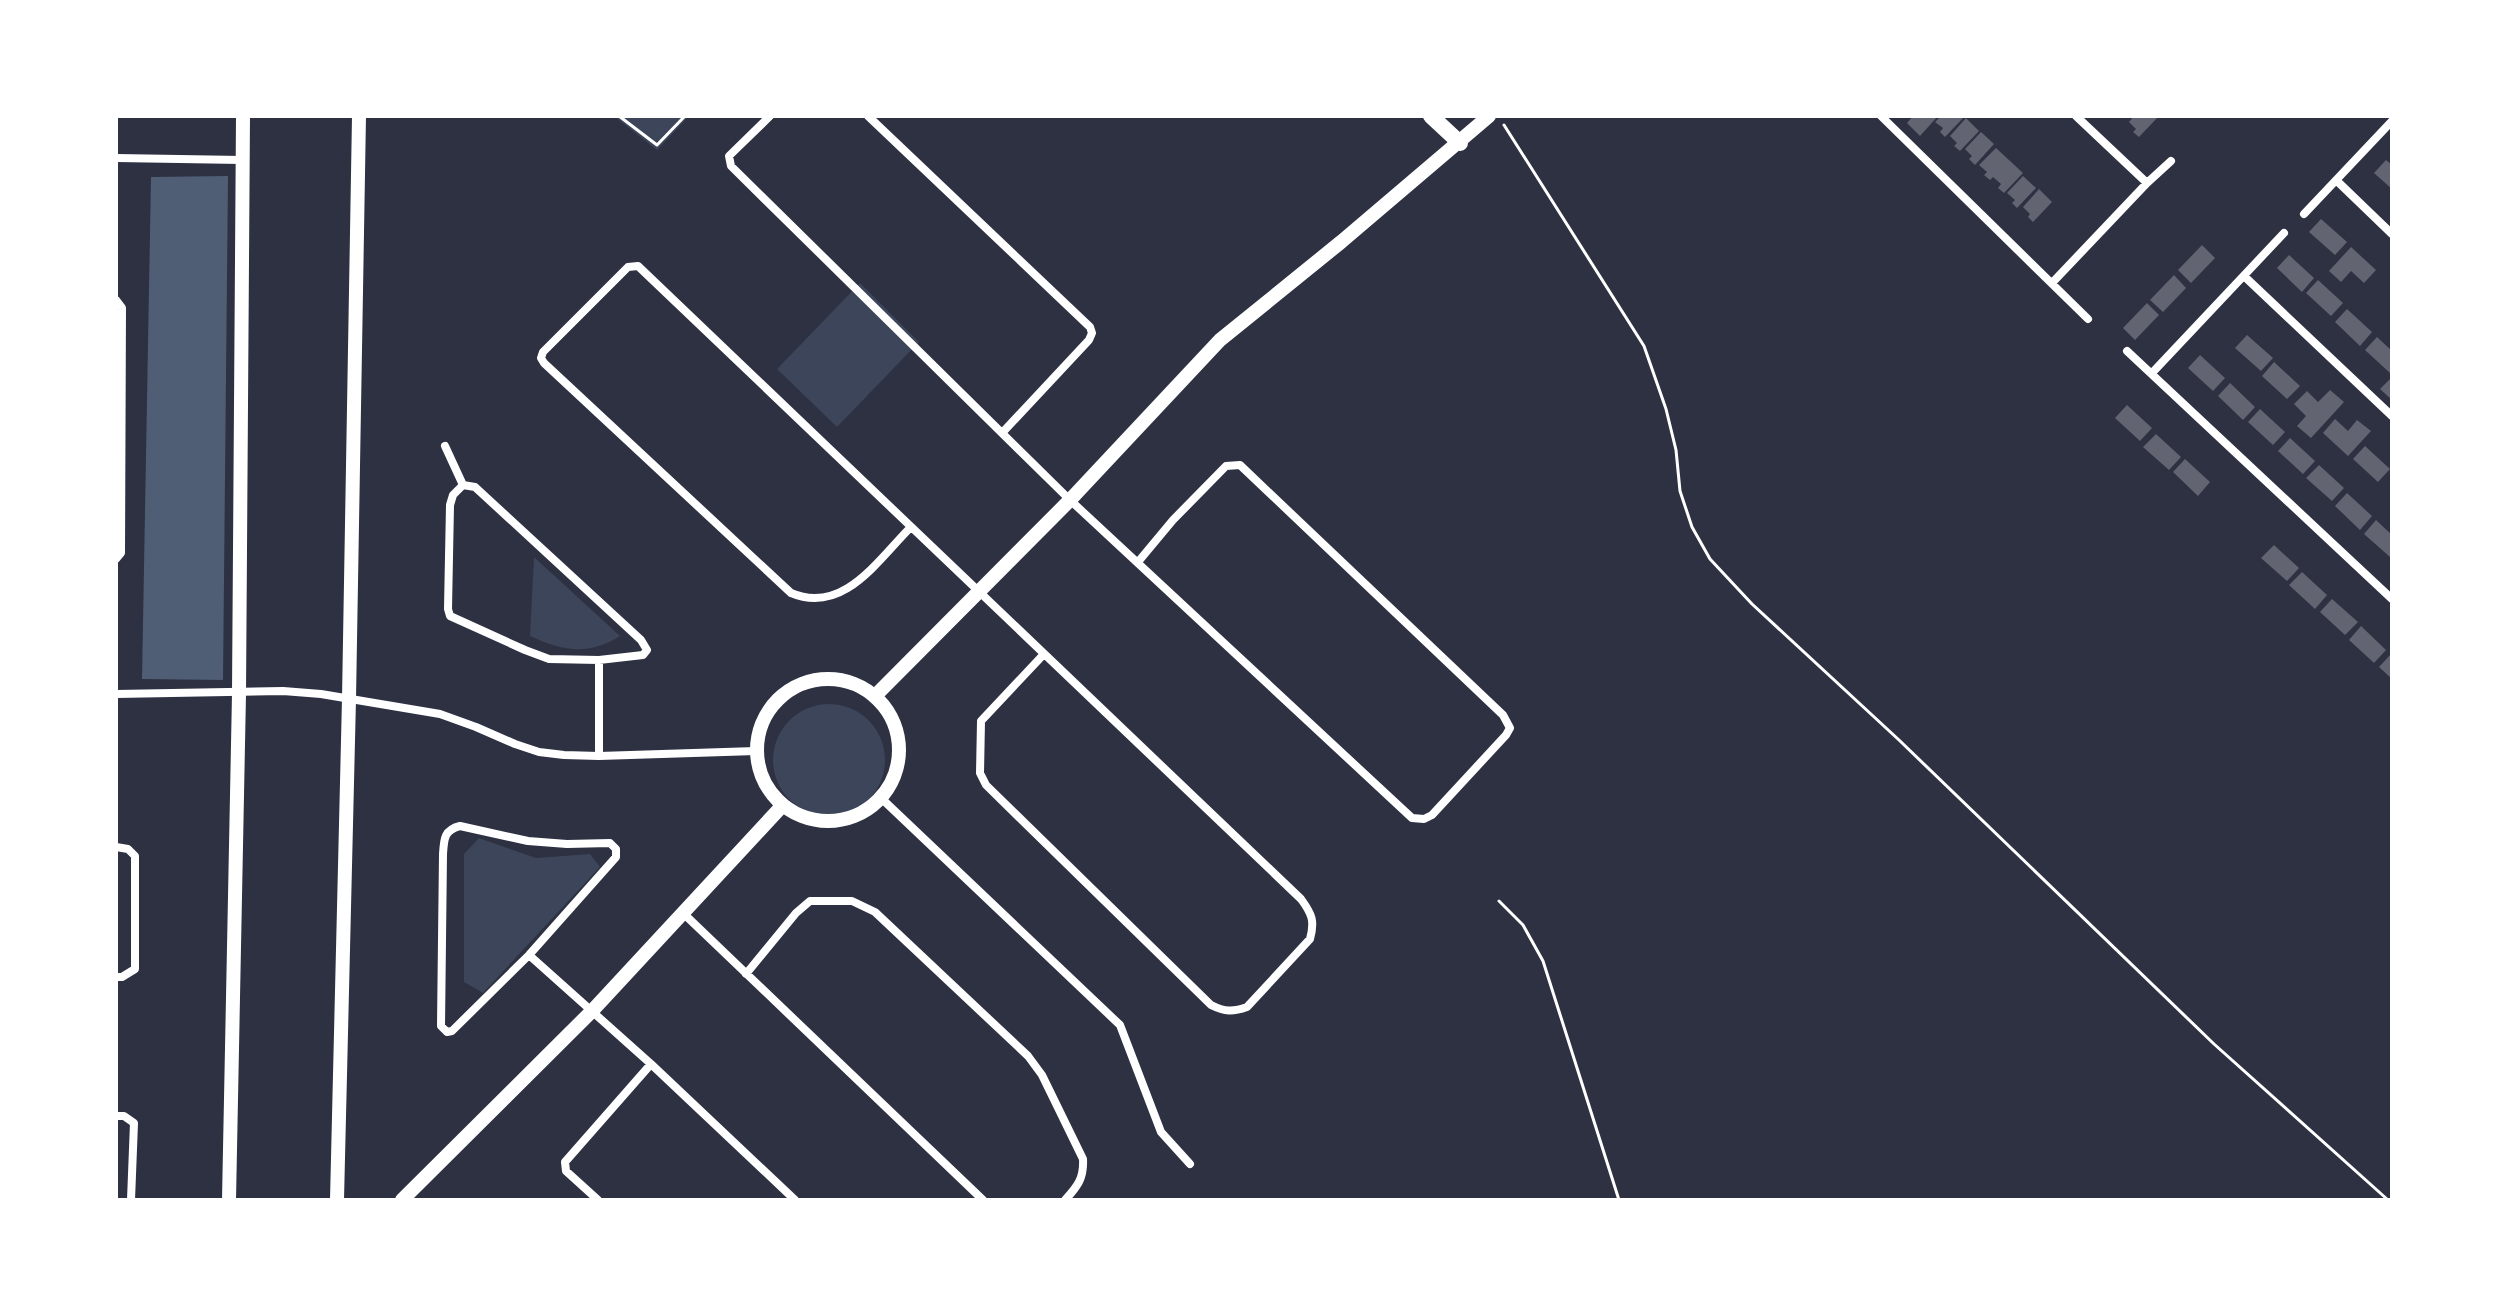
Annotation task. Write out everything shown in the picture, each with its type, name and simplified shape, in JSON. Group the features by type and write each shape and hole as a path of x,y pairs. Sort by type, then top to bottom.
{"main road":[{"path":"1431,116 1460,143"}],"street":[{"path":"229,1200 239,694 243,116"},
{"path":"337,1200 359,116"},
{"path":"770,116 729,156 731,166 1070,500 1412,818 1424,819 1432,815 1510,728 1503,715 1240,465 1226,466 1173,520 1138,562"},
{"path":"868,116 1090,327 1092,333 1089,340 1002,433"},
{"path":"875,696 1070,500 1220,340 1489,116"},
{"path":"1881,116 2088,319"},
{"path":"2076,116 2147,183"},
{"path":"2304,214 2392,121"},
{"path":"116,158 242,160"},
{"path":"2052,283 2171,161"},
{"path":"2336,180 2392,234"},
{"path":"2152,373 2284,233"},
{"path":"910,528 846,591 814,600 791,593 544,363 541,358 543,352 628,267 638,266 1301,899 1312,914 1314,925 1310,939 1247,1007 1224,1011 1211,1005 986,785 980,773 981,721 1044,654"},
{"path":"2244,276 2392,416"},
{"path":"116,300 122,308 119,556"},
{"path":"2127,351 2392,599"},
{"path":"445,446 463,485"},
{"path":"463,485 475,487 641,640 647,650 643,655 599,660 549,659 450,616 450,505 453,495 463,485"},
{"path":"599,660 599,756"},
{"path":"832,678 855,684 875,696 890,714 898,736 899,759 892,782 881,798 859,815 836,822 812,820 790,811 772,795 760,774 756,751 760,727 771,706 788,690 809,681 832,678"},
{"path":"116,694 283,691 349,699 440,714 539,752 599,756 756,751"},
{"path":"881,798 1120,1025 1161,1132 1190,1164"},
{"path":"402,1200 592,1011 783,805"},
{"path":"467,827 528,841 567,844 598,841 610,843 616,849 616,857 529,955 452,1031 443,1030 443,854 445,835 449,830 467,827"},
{"path":"116,977 135,969 135,856 118,847"},
{"path":"746,974 796,913 810,901 852,901 875,912 1028,1056 1042,1075 1083,1159 1084,1173 1065,1200"},
{"path":"683,913 983,1200"},
{"path":"529,955 651,1064 795,1200"},
{"path":"598,1200 566,1171 565,1162 651,1064"},
{"path":"116,1116 124,1116 134,1123 131,1200"}],"path":[{"path":"619,116 657,145 685,116"},
{"path":"1498,116 1644,346 1666,409 1676,450 1680,491 1692,527 1710,559 1752,604 1899,740 2214,1044 2388,1200"},
{"path":"1499,901 1523,925 1543,961 1619,1200"}],"shaded area":[{"path":"614,116 689,116 657,150"},
{"path":"228,176 223,680 142,679 151,177"},
{"path":"860,283 919,342 837,427 777,369"},
{"path":"534,557 620,636 597,647 575,649 530,636"},
{"path":"829,704 851,708 869,720 881,738 885,760 881,782 869,800 851,812 829,816 807,812 789,800 777,782 773,760 777,738 789,720 807,708"},
{"path":"479,838 536,858 590,854 600,867 483,993 464,982 464,854"}],"building":[{"path":"1913,116 1938,116 1920,136 1907,123"},
{"path":"1941,116 1965,116 1945,137 1940,132 1943,128 1935,122"},
{"path":"2134,116 2159,116 2139,137 2129,122"},
{"path":"1966,118 1979,131 1960,151 1950,136"},
{"path":"1981,132 1994,144 1975,165 1965,149"},
{"path":"1996,148 2023,173 2004,193 1998,188 2001,184 1993,177 1990,180 1984,175 1987,172 1979,165"},
{"path":"2386,160 2392,165 2392,189 2374,173"},
{"path":"2023,176 2036,188 2017,208 2012,203 2015,200 2007,193"},
{"path":"2039,189 2052,202 2033,222 2023,207"},
{"path":"2321,219 2347,242 2335,255 2309,232"},
{"path":"2202,245 2215,258 2191,283 2178,270"},
{"path":"2351,247 2376,270 2364,283 2351,271 2341,282 2329,271"},
{"path":"2289,255 2314,278 2302,292 2277,268"},
{"path":"2174,275 2186,288 2163,312 2150,300"},
{"path":"2318,280 2343,303 2331,316 2306,293"},
{"path":"2147,303 2159,315 2135,340 2123,328"},
{"path":"2347,309 2372,332 2360,346 2335,322"},
{"path":"2247,335 2273,358 2261,371 2235,348"},
{"path":"2377,337 2392,351 2390,373 2365,350"},
{"path":"2200,355 2225,378 2213,391 2188,368"},
{"path":"2274,362 2300,386 2287,399 2262,376"},
{"path":"2392,377 2392,400 2380,389"},
{"path":"2230,383 2255,407 2243,420 2218,396"},
{"path":"2330,390 2344,402 2311,438 2297,426 2306,416 2294,404 2307,391 2318,402"},
{"path":"2127,405 2152,428 2140,441 2115,418"},
{"path":"2260,409 2285,432 2273,445 2248,422"},
{"path":"2335,419 2348,431 2357,420 2371,431 2348,456 2323,433"},
{"path":"2156,434 2181,457 2169,470 2143,447"},
{"path":"2290,438 2315,461 2303,474 2278,451"},
{"path":"2365,446 2390,469 2378,482 2353,459"},
{"path":"2185,459 2210,482 2198,496 2173,472"},
{"path":"2319,465 2344,488 2332,501 2306,478"},
{"path":"2347,493 2372,516 2360,530 2335,506"},
{"path":"2376,520 2392,535 2390,557 2364,534"},
{"path":"2274,545 2299,568 2287,581 2261,558"},
{"path":"2302,572 2327,595 2315,609 2289,585"},
{"path":"2332,599 2358,622 2345,635 2320,612"},
{"path":"2361,626 2386,650 2374,663 2349,640"},
{"path":"2392,653 2392,679 2379,667"}]}
